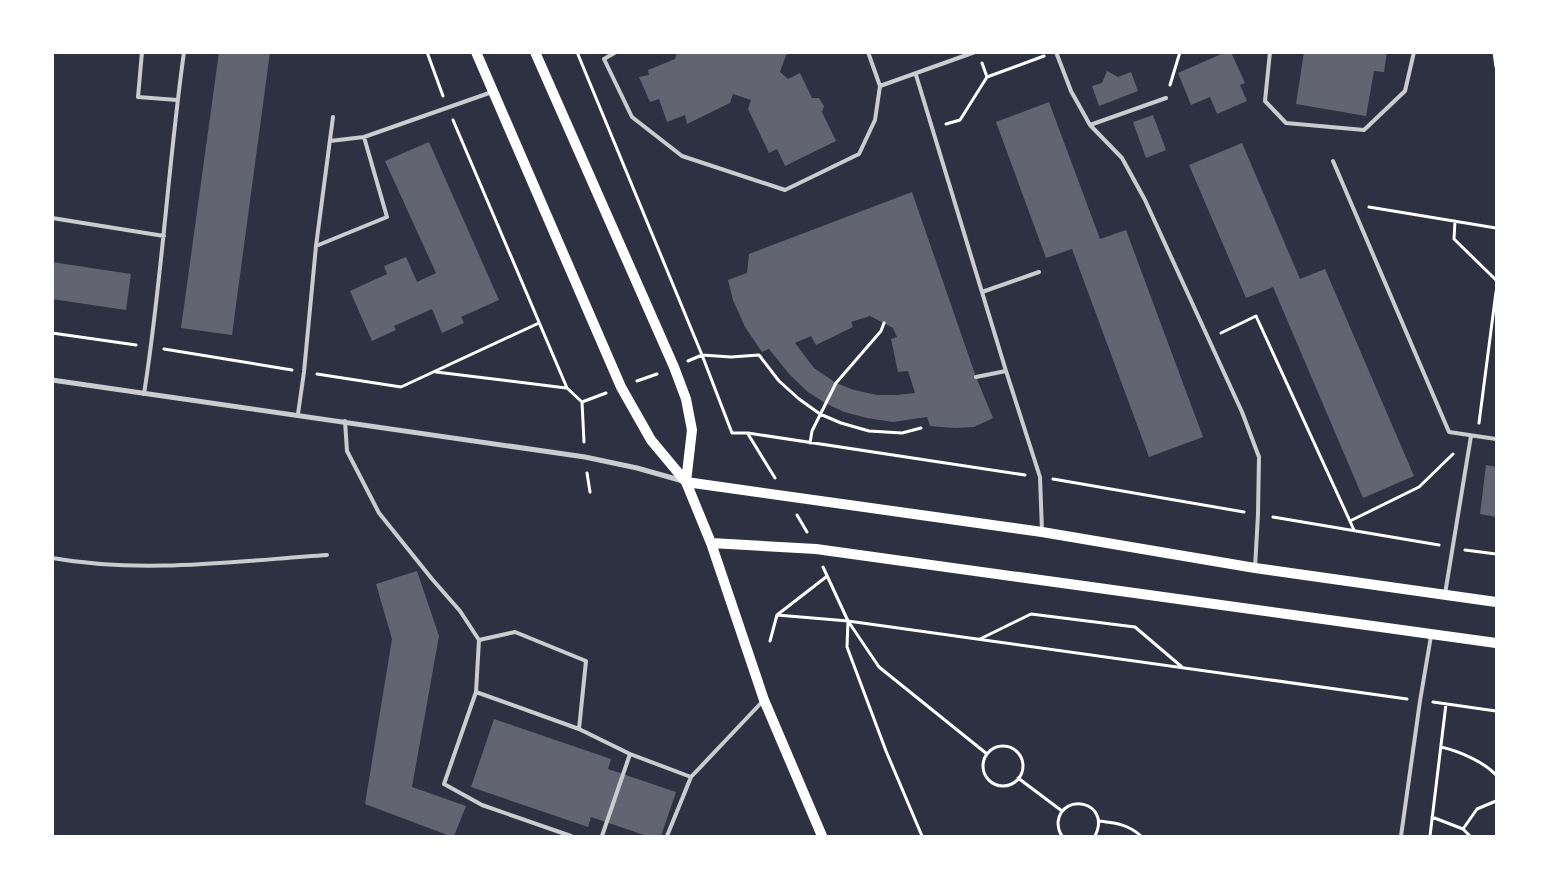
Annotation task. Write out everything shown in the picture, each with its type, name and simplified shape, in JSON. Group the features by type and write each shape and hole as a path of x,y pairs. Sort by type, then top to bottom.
{"main road":[{"path":"476,52 621,387 650,440 686,482 711,543 764,700 822,836"},
{"path":"535,52 674,367 686,399 692,430 686,482"},
{"path":"686,482 1042,532 1255,568 1496,602"},
{"path":"711,543 816,549 1496,643"}],"street":[{"path":"52,380 298,414 585,457 637,468 686,482"}],"lane":[{"path":"142,52 138,97 178,100"},
{"path":"144,394 152,347 184,52"},
{"path":"616,52 604,58 632,116 682,156 785,190 859,154 875,120 880,86 868,52"},
{"path":"880,86 916,75 975,52"},
{"path":"1056,52 1071,91 1090,125 1122,158 1145,200 1242,412 1260,457 1255,568"},
{"path":"1270,52 1265,101 1286,123 1364,130 1406,91 1414,52"},
{"path":"916,75 1040,477 1042,532"},
{"path":"330,141 364,137 492,92"},
{"path":"1090,125 1166,98"},
{"path":"298,414 316,246 333,117"},
{"path":"316,246 387,217 364,137"},
{"path":"1333,161 1449,432 1496,440"},
{"path":"52,218 164,236"},
{"path":"982,292 1039,272"},
{"path":"976,377 1006,371"},
{"path":"345,422 347,451 379,513 460,611 479,640 476,692 444,784 482,805 571,836"},
{"path":"1445,594 1470,436"},
{"path":"52,558 80,563 170,566 327,554"},
{"path":"479,640 514,632 586,661 579,729"},
{"path":"1401,836 1431,633"},
{"path":"476,692 579,729 630,754 691,777"},
{"path":"667,836 691,777 764,700"},
{"path":"602,836 630,754"}],"path":[{"path":"427,52 448,107 567,388 582,402 585,457 590,492"},
{"path":"577,52 732,432 1040,477 1496,554"},
{"path":"1166,98 1180,52"},
{"path":"1494,52 1496,67"},
{"path":"932,129 960,120 988,77 1046,56"},
{"path":"1352,204 1496,228"},
{"path":"1455,221 1454,239 1496,280"},
{"path":"1477,437 1496,292"},
{"path":"1208,339 1256,316 1354,531"},
{"path":"810,443 812,431 836,383 881,331 884,323"},
{"path":"582,402 702,355 759,355 779,381 820,414 869,430 902,432 921,428"},
{"path":"434,372 567,388"},
{"path":"748,434 786,495 816,549 826,576 848,621 879,667 987,754"},
{"path":"1350,521 1419,487 1470,436"},
{"path":"770,641 777,615 826,576"},
{"path":"979,639 1031,614 1135,627 1183,668"},
{"path":"777,615 848,621 1496,711"},
{"path":"848,621 847,647 886,751 922,836"},
{"path":"1430,836 1446,704"},
{"path":"1002,746 1011,748 1018,753 1022,761 1022,770 1018,778 1012,783 1003,786 994,784 987,778 983,770 983,762 987,754 994,748 1002,746"},
{"path":"1441,747 1456,751 1492,770 1496,775"},
{"path":"1018,778 1062,812"},
{"path":"1463,829 1477,809 1496,801"},
{"path":"1062,836 1058,827 1062,812 1068,806 1076,804 1084,804 1096,814 1099,821 1095,836"},
{"path":"1432,816 1463,829 1470,836"},
{"path":"1099,821 1119,823 1141,836"}],"building":[{"path":"219,52 270,52 232,335 181,328"},
{"path":"677,52 723,52 723,54 728,52 794,52 786,55 780,72 788,79 800,73 812,98 819,98 824,106 822,112 836,141 785,166 777,149 769,153 748,109 751,100 733,94 730,103 687,124 685,115 667,122 659,99 650,102 639,77 649,75 648,70 675,59"},
{"path":"1226,52 1231,52 1245,83 1240,85 1247,101 1217,114 1210,97 1191,105 1178,73"},
{"path":"1304,52 1387,52 1384,72 1374,71 1366,116 1296,104"},
{"path":"1107,71 1118,77 1131,72 1138,91 1099,106 1092,86 1102,83"},
{"path":"1049,102 1100,239 1126,230 1203,437 1149,457 1072,249 1046,258 996,122"},
{"path":"1153,115 1166,150 1146,158 1133,122"},
{"path":"429,142 499,300 461,317 464,323 442,333 432,309 394,326 396,330 372,341 350,291 387,274 384,266 406,257 417,282 436,273 385,161"},
{"path":"1242,143 1300,279 1325,269 1414,476 1363,498 1273,287 1246,298 1189,165"},
{"path":"912,192 976,377 993,418 974,427 955,428 930,426 927,417 893,422 844,412 808,392 790,375 769,349 762,352 745,327 733,300 728,280 747,273 749,254","holes":["870,316 893,328 897,337 891,339 898,372 908,371 915,393 877,395 854,390 836,383 814,368 795,343 811,336 816,345 853,327 851,322"]},
{"path":"52,262 131,274 126,310 52,299"},
{"path":"1486,465 1496,467 1496,517 1480,514"},
{"path":"417,571 439,636 412,787 466,806 454,836 365,804 392,639 376,584"},
{"path":"494,719 611,759 608,769 676,792 661,836 647,836 591,817 588,827 471,787"}]}
